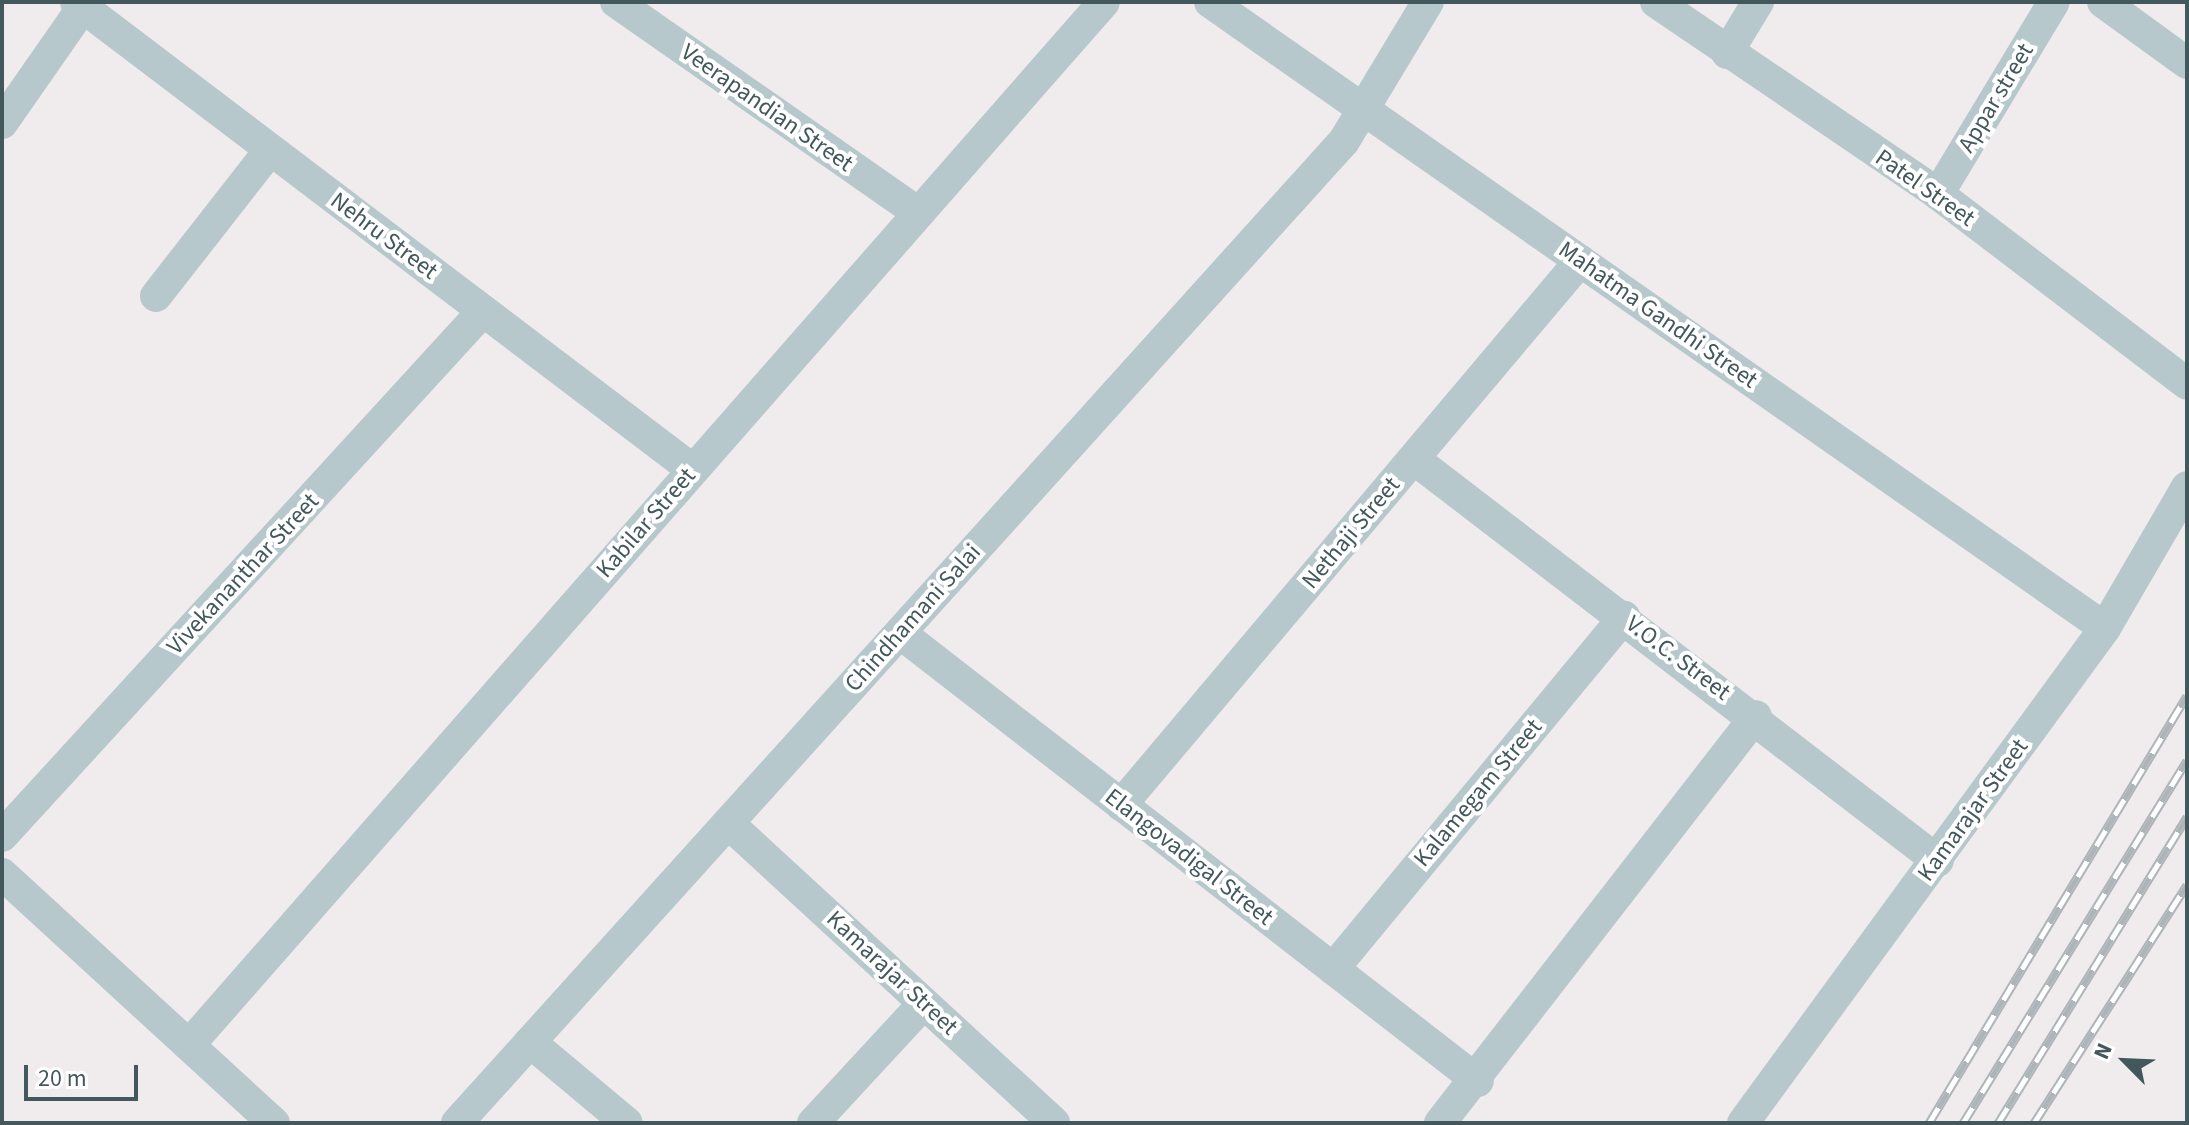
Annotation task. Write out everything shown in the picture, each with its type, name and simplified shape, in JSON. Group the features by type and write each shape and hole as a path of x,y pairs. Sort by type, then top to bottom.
{"street":[{"name":"Veerapandian Street","path":"616,2 919,213"},
{"name":"Kabilar Street","path":"189,1045 1104,2"},
{"name":"Mahatma Gandhi Street","path":"1210,2 2105,628"},
{"name":"Chindhamani Salai","path":"457,1123 1344,141 1428,2"},
{"name":"Patel Street","path":"1656,2 1938,194 2187,384"},
{"path":"1727,53 1758,2"},
{"name":"Appar street","path":"1938,194 2054,2"},
{"path":"2103,2 2187,63"},
{"path":"2,123 79,5"},
{"name":"Nehru Street","path":"79,5 693,470"},
{"path":"156,296 270,150"},
{"name":"Nethaji Street","path":"1121,805 1580,261"},
{"name":"Vivekananthar Street","path":"2,836 483,311"},
{"name":"V.O.C. Street","path":"1414,459 1756,716 1938,861"},
{"name":"Kamarajar Street","path":"1743,1123 1938,861 2105,628 2187,487"},
{"name":"Kalamegam Street","path":"1333,969 1624,617"},
{"name":"Elangovadigal Street","path":"900,633 1478,1081"},
{"path":"1440,1123 1478,1081 1756,716"},
{"name":"Kamarajar Street","path":"728,823 1054,1123"},
{"path":"2,874 274,1123"},
{"path":"813,1123 924,1003"},
{"path":"530,1042 627,1123"}],"railway":[{"path":"1929,1123 2187,696"},
{"path":"1963,1123 2187,761"},
{"path":"1998,1123 2187,817"},
{"path":"2034,1123 2187,885"}]}
